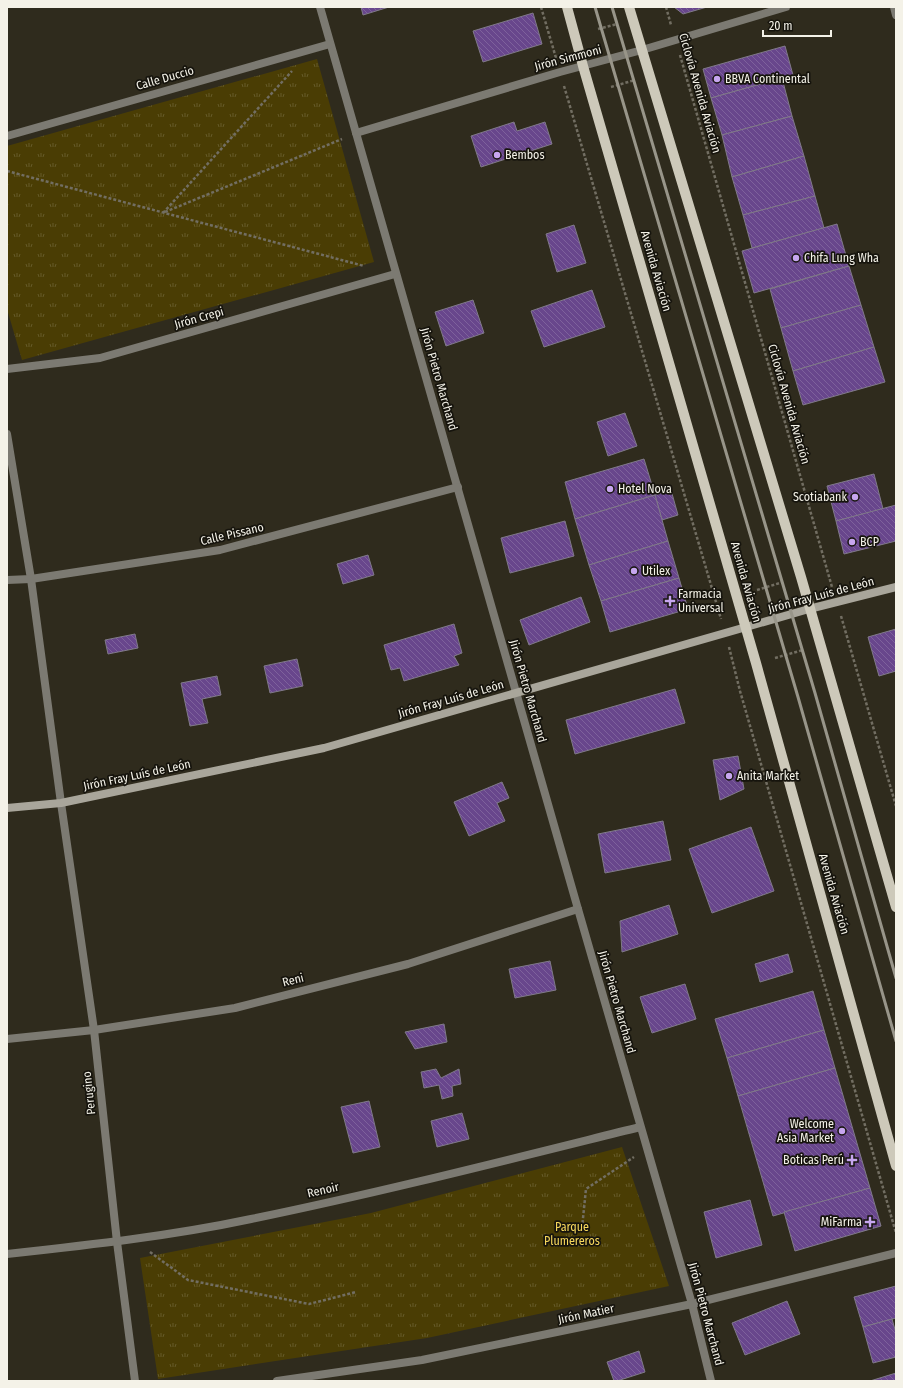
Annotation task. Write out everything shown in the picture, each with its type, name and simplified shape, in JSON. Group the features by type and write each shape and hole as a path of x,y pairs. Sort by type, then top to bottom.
{"main road":[{"name":"Avenida Aviación","path":"567,7 746,628 896,1166"},
{"path":"630,7 810,609 896,907"}],"street":[{"name":"Jirón Pietro Marchand","path":"320,7 395,274 458,488 692,1304 711,1381"},
{"name":"Jirón Simmoni","path":"356,132 786,7"},
{"path":"894,7 896,15"},
{"name":"Calle Duccio","path":"7,136 330,44"},
{"name":"Jirón Crepi","path":"7,369 100,358 395,274"},
{"name":"Perugino","path":"7,434 31,579 61,803 94,1030 117,1242 135,1381"},
{"name":"Calle Pissano","path":"7,580 31,579 220,550 458,488"},
{"name":"Jirón Fray Luís de León","path":"7,808 61,803 324,748 810,609 896,587"},
{"name":"Reni","path":"7,1039 94,1030 235,1008 408,964 578,909"},
{"name":"Renoir","path":"7,1254 117,1242 250,1219 437,1177 640,1127"},
{"name":"Jirón Matier","path":"277,1381 422,1360 692,1304 896,1254"}],"path":[{"name":"Ciclovía Avenida Aviación","path":"666,7 896,806"},
{"path":"598,29 619,23"},
{"path":"163,213 312,49"},
{"path":"611,87 636,80"},
{"path":"163,213 356,132"},
{"path":"7,171 365,266"},
{"path":"757,590 783,582"},
{"path":"776,658 803,650"},
{"path":"582,1228 586,1189 647,1149"},
{"path":"132,1239 188,1280 309,1304 356,1292"}],"green space":[{"path":"317,59 374,262 22,360 7,309 7,146"},
{"name":"Parque Plumereros","path":"622,1147 669,1286 427,1338 158,1379 140,1258 371,1213"}],"building":[{"path":"361,7 389,7 363,15"},
{"path":"674,7 707,7 683,14"},
{"path":"533,13 542,44 483,62 473,31"},
{"path":"785,46 793,75 711,98 703,69"},
{"path":"782,78 792,116 722,135 711,98"},
{"path":"792,116 804,156 732,177 722,135"},
{"name":"Bembos","path":"514,122 517,131 545,122 552,144 481,167 471,136"},
{"path":"804,156 815,196 743,215 732,177"},
{"path":"815,196 824,228 752,248 743,215"},
{"name":"Chifa Lung Wha","path":"837,224 849,266 754,293 742,251"},
{"path":"574,225 586,263 557,272 546,234"},
{"path":"849,266 861,305 781,328 770,289"},
{"path":"592,290 605,327 544,347 531,311"},
{"path":"473,300 484,333 446,346 435,312"},
{"path":"861,305 874,347 793,371 781,328"},
{"path":"874,347 885,382 803,405 793,371"},
{"path":"625,413 637,446 608,456 597,422"},
{"name":"Hotel Nova","path":"644,459 655,495 575,519 565,482"},
{"name":"Scotiabank","path":"874,474 883,509 836,521 827,486"},
{"path":"671,490 678,515 662,520 655,495"},
{"path":"655,495 668,541 589,565 575,519"},
{"path":"896,505 896,541 844,554 836,521"},
{"path":"565,521 574,556 510,573 501,538"},
{"name":"Utilex","path":"668,541 679,578 601,601 589,565"},
{"path":"368,555 374,575 343,584 337,564"},
{"path":"679,578 688,609 610,632 601,601"},
{"path":"581,597 590,622 529,645 520,620"},
{"path":"454,624 462,653 454,656 459,665 404,681 400,668 391,670 384,645"},
{"path":"896,629 896,671 879,676 868,637"},
{"path":"135,634 138,648 108,654 105,640"},
{"path":"297,659 303,686 270,693 264,666"},
{"path":"217,676 221,695 202,699 208,723 190,726 181,683"},
{"path":"675,689 685,723 575,754 566,720"},
{"path":"738,756 744,789 720,800 713,760"},
{"path":"502,782 509,798 497,803 505,821 469,836 454,802"},
{"path":"663,821 671,860 605,873 598,834"},
{"path":"751,827 774,891 712,913 689,849"},
{"path":"669,905 678,934 622,952 620,921"},
{"path":"788,954 793,972 760,982 755,964"},
{"path":"550,961 556,990 515,998 509,969"},
{"path":"685,984 696,1019 652,1033 640,997"},
{"path":"813,991 824,1030 727,1058 715,1019"},
{"path":"444,1024 447,1042 415,1049 405,1032"},
{"path":"824,1030 835,1068 738,1096 727,1058"},
{"path":"835,1068 870,1188 773,1216 738,1096"},
{"path":"436,1069 441,1078 459,1069 461,1084 452,1086 453,1096 442,1099 439,1085 424,1088 421,1072"},
{"path":"369,1101 380,1147 353,1153 341,1107"},
{"path":"462,1113 469,1139 437,1147 431,1121"},
{"path":"870,1188 881,1226 795,1251 784,1212"},
{"path":"750,1200 762,1245 716,1258 704,1212"},
{"path":"896,1286 896,1318 863,1327 854,1297"},
{"path":"787,1301 800,1334 745,1355 732,1323"},
{"path":"892,1319 896,1333 896,1357 873,1363 863,1327"},
{"path":"639,1351 645,1372 614,1381 607,1362"},
{"path":"896,1373 896,1381 870,1381"}],"railway":[{"path":"595,7 798,697 896,1041"},
{"path":"612,7 815,693 896,978"}],"place":[{"name":"BBVA Continental","path":"717,79"},
{"name":"Bembos","path":"497,155"},
{"name":"Chifa Lung Wha","path":"796,258"},
{"name":"Hotel Nova","path":"610,489"},
{"name":"Scotiabank","path":"855,497"},
{"name":"BCP","path":"852,542"},
{"name":"Utilex","path":"634,571"},
{"name":"Farmacia Universal","path":"670,601"},
{"name":"Anita Market","path":"729,776"},
{"name":"Welcome Asia Market","path":"842,1131"},
{"name":"Boticas Perú","path":"852,1160"},
{"name":"MiFarma","path":"870,1222"}]}
